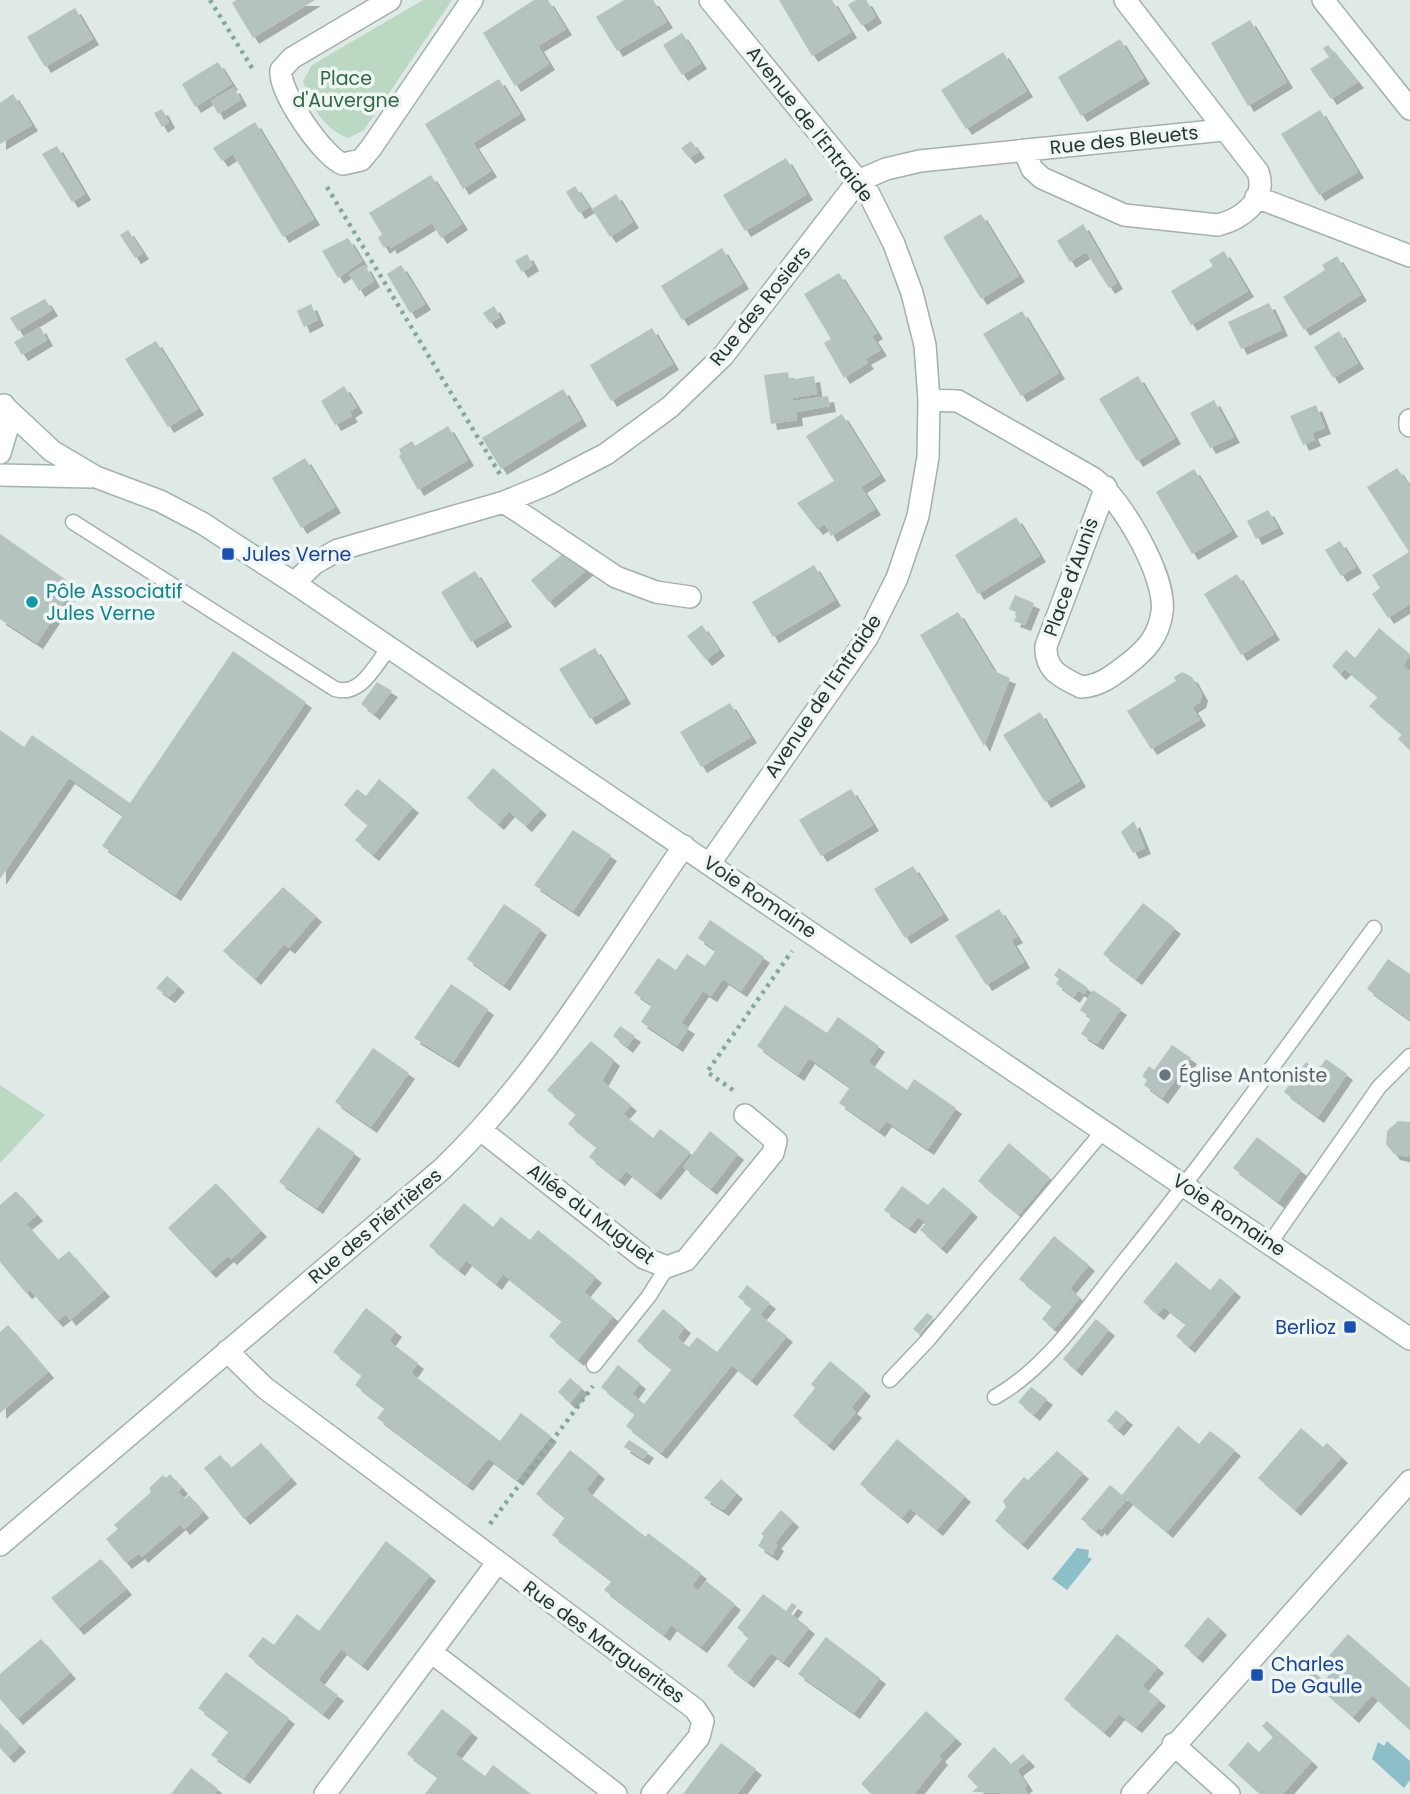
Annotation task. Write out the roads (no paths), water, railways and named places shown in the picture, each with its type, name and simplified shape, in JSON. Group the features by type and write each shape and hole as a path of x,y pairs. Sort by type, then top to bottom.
{"street":[{"path":"390,0 292,58 281,70 283,86 325,153 334,161 351,165 361,160 472,0"},
{"name":"Avenue de l'Entraide","path":"710,0 869,194 894,244 912,293 925,345 929,400 928,457 918,516 897,578 867,638 710,863"},
{"name":"Rue des Bleuets","path":"1024,150 1032,169 1042,178 1109,210 1135,217 1218,225 1245,214 1252,208 1256,197 1258,172 1125,0"},
{"path":"1323,0 1410,109"},
{"name":"Rue des Bleuets","path":"858,181 886,169 920,161 1223,130"},
{"name":"Rue des Rosiers","path":"294,583 315,563 338,550 508,500 548,484 606,454 670,407 723,356 858,181"},
{"path":"1256,197 1410,256"},
{"name":"Place d'Aunis","path":"929,400 958,401 1106,487 1134,529 1160,588 1163,610 1154,639 1145,651 1105,681 1081,687 1052,671 1045,660 1046,646 1106,487"},
{"name":"Voie Romaine","path":"0,453 7,432 2,402"},
{"name":"Voie Romaine","path":"2,402 52,451 96,477 160,501 202,523 294,583 1410,1339"},
{"path":"1410,420 1410,426"},
{"name":"Voie Romaine","path":"0,475 96,477"},
{"path":"508,500 616,577 656,592 690,597"},
{"name":"Rue des Piérrières","path":"0,1545 442,1170 482,1131 521,1082 684,846"},
{"name":"Allée du Muguet","path":"482,1131 636,1252 667,1267 687,1260 774,1153 776,1141 746,1115"},
{"name":"Rue des Marguerites","path":"227,1351 265,1388 695,1709 702,1721 699,1737 652,1794"},
{"path":"1132,1794 1173,1744 1410,1481"},
{"path":"324,1794 497,1563"},
{"path":"431,1652 616,1794"},
{"path":"1173,1744 1229,1794"}],"lane":[{"path":"73,522 335,689 344,691 359,686 389,648"},
{"path":"995,1397 1040,1362 1185,1186 1374,928"},
{"path":"1270,1243 1379,1087 1410,1056"},
{"path":"890,1380 927,1341 1104,1130"},
{"path":"594,1365 649,1296 667,1267"}],"water":[{"path":"1077,1548 1089,1550 1088,1557 1092,1559 1067,1590 1052,1579"},
{"path":"1387,1741 1410,1761 1410,1780 1404,1788 1372,1759 1378,1742 1384,1746"}],"place":[{"name":"Jules Verne","path":"228,554"},
{"name":"Pôle Associatif Jules Verne","path":"32,602"},
{"name":"Église Antoniste","path":"1165,1075"},
{"name":"Berlioz","path":"1350,1327"},
{"name":"Charles De Gaulle","path":"1257,1675"}],"park label":[{"name":"Place d'Auvergne","path":"346,89"}]}
